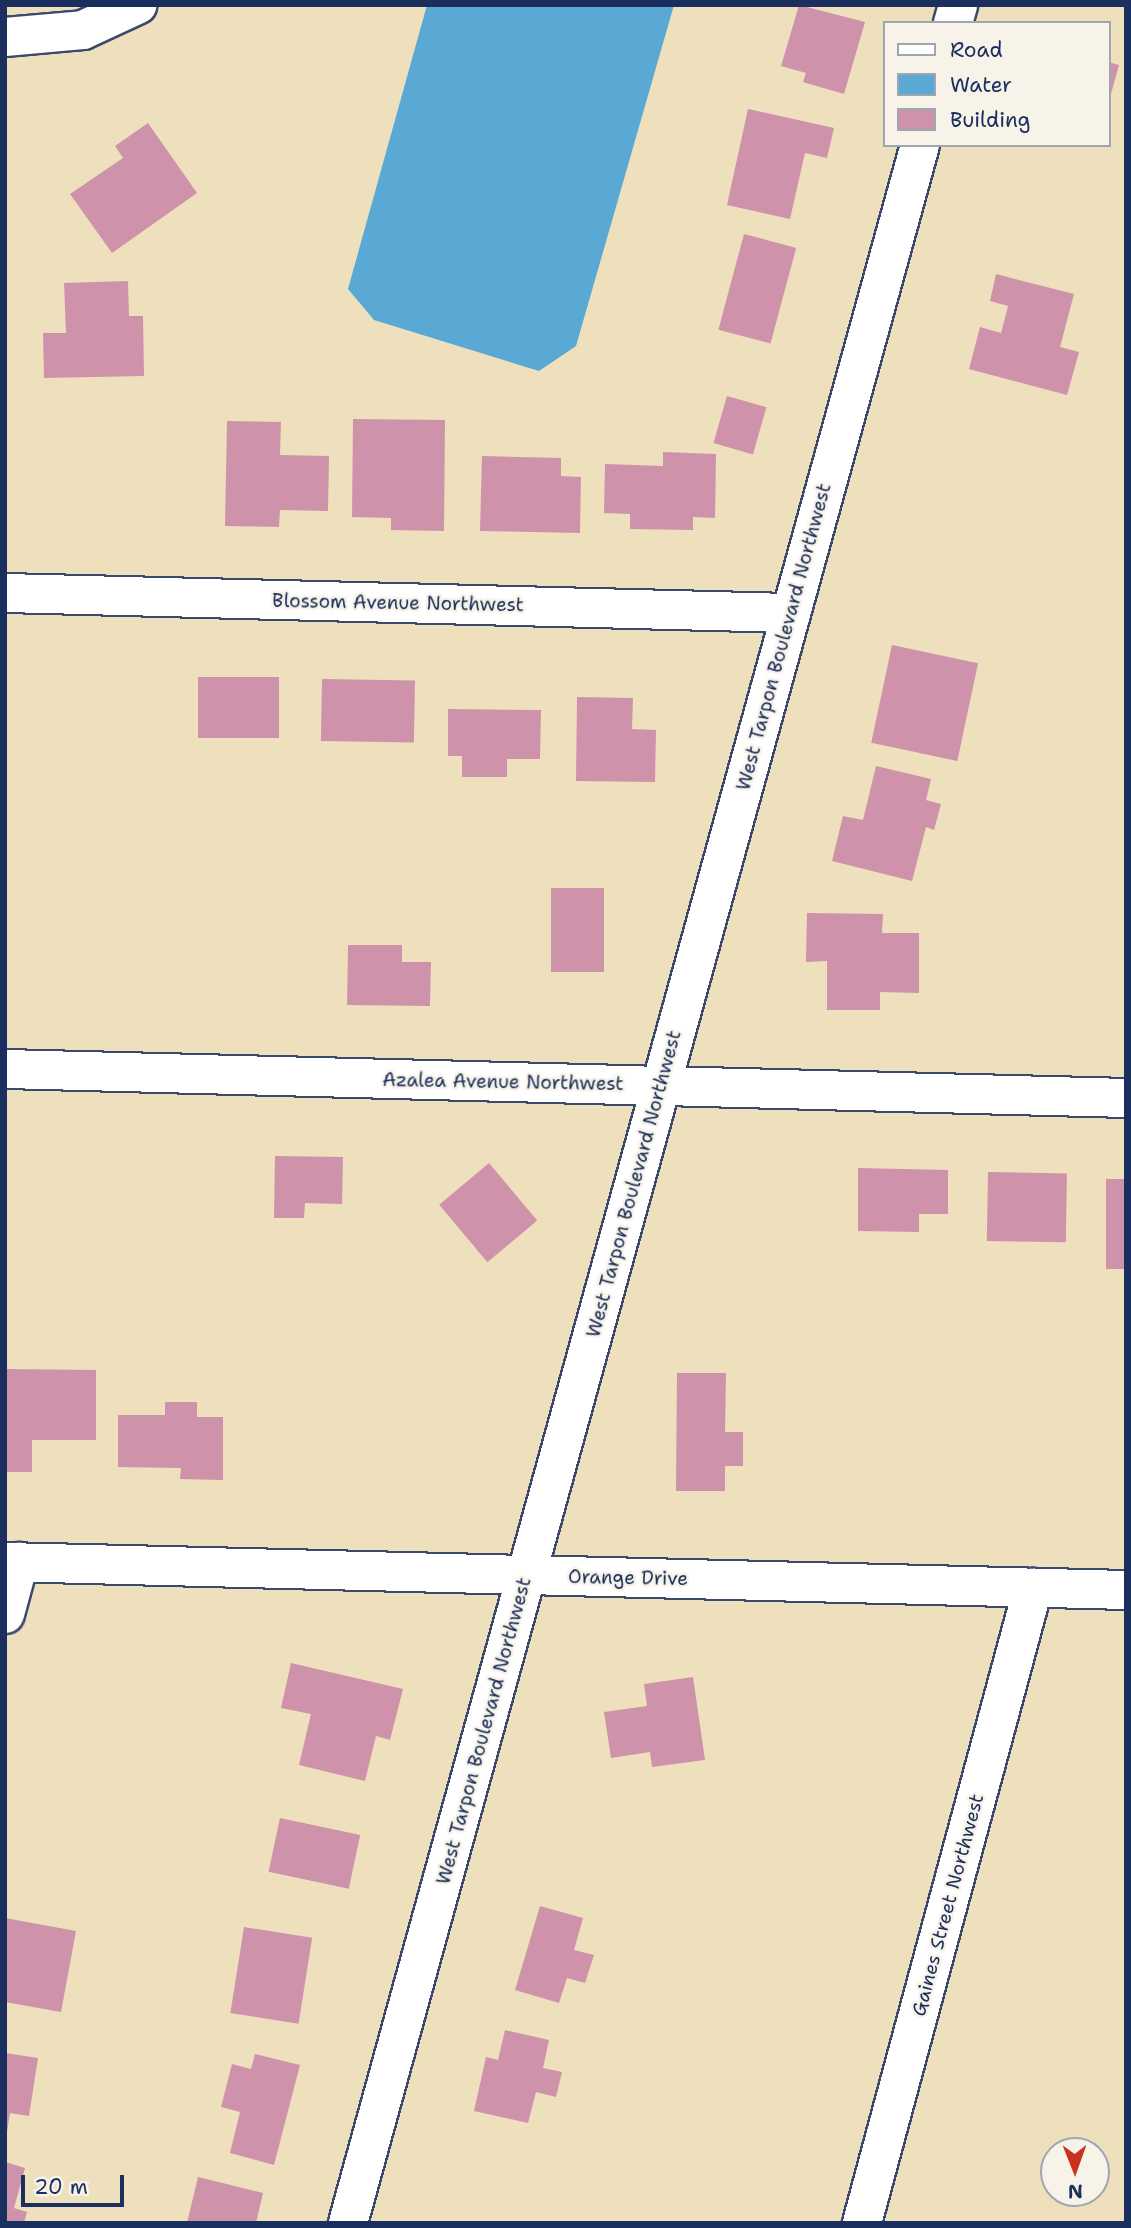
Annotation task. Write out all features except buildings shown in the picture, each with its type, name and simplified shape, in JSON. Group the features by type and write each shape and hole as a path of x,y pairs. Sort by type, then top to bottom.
{"street":[{"path":"5,37 83,30 137,5"},
{"name":"West Tarpon Boulevard Northwest","path":"348,2223 919,147"},
{"name":"Blossom Avenue Northwest","path":"5,593 791,613"},
{"name":"Azalea Avenue Northwest","path":"5,1069 1126,1098"},
{"path":"5,1614 12,1562"},
{"name":"Orange Drive","path":"12,1562 1126,1590"},
{"name":"Gaines Street Northwest","path":"862,2223 1033,1588"}],"water":[{"path":"427,5 674,5 576,346 539,371 374,320 348,289"}]}
